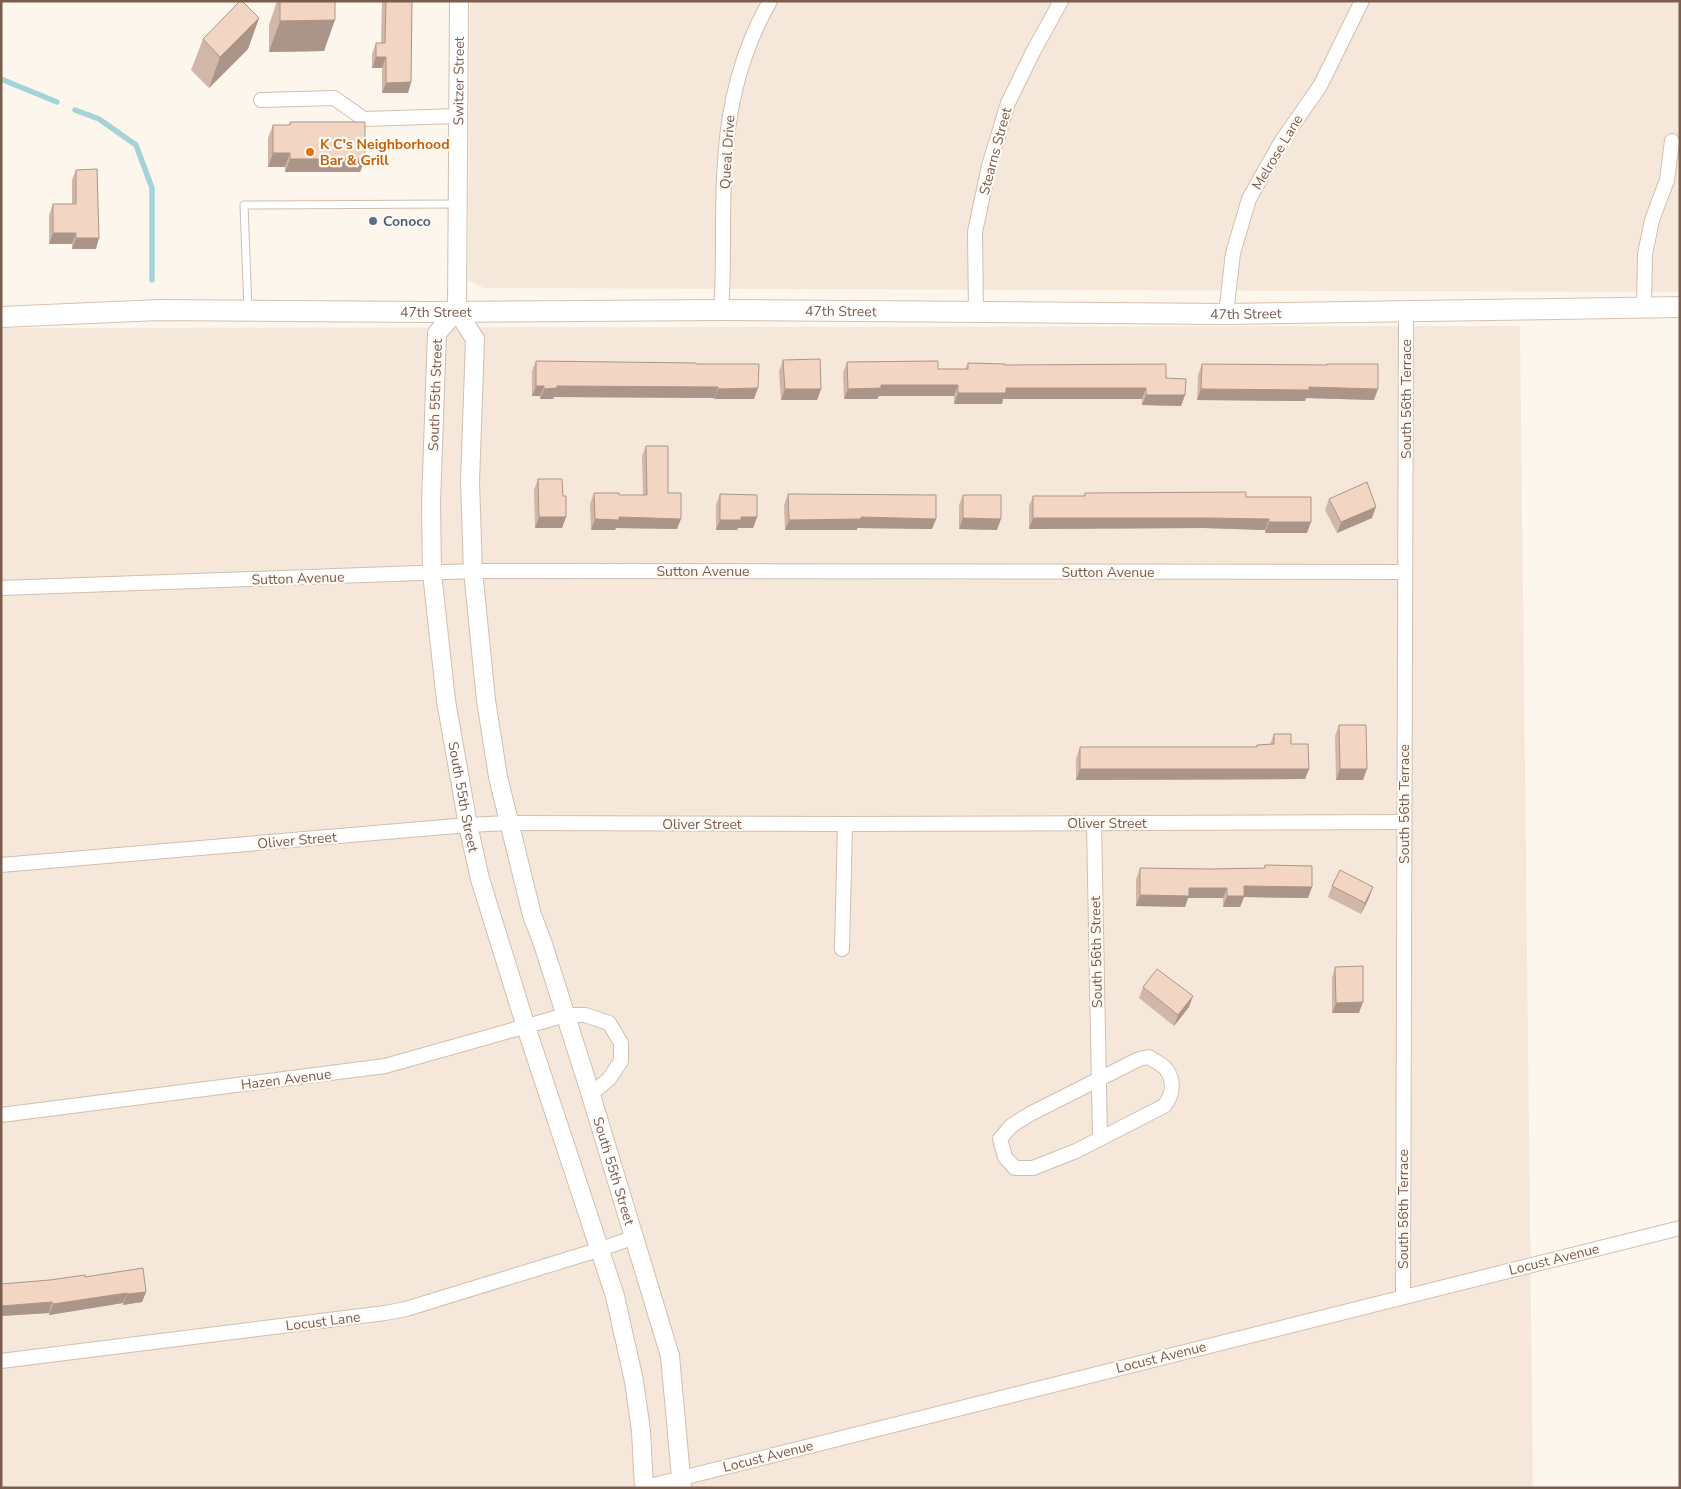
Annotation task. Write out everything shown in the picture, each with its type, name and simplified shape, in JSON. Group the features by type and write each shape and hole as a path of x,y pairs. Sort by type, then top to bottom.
{"main road":[{"name":"47th Street","path":"1,317 159,310 721,310 1226,314 1680,307"}],"street":[{"name":"Switzer Street","path":"457,311 459,1"},
{"name":"Queal Drive","path":"721,310 723,286 724,163 730,110 744,58 770,1"},
{"name":"Stearns Street","path":"976,313 975,232 990,166 1008,103 1034,50 1062,1"},
{"name":"Melrose Lane","path":"1226,314 1233,253 1249,199 1281,142 1320,86 1362,1"},
{"path":"260,100 334,98 364,119 458,116"},
{"path":"1644,308 1645,254 1652,220 1667,180 1672,142"},
{"name":"South 55th Street","path":"643,1488 641,1431 634,1381 615,1296 598,1250 480,879 468,825 446,701 432,573 431,503 437,333 457,311 475,339 470,482 473,571 486,700 498,777 532,915 566,1015 670,1356 682,1483"},
{"name":"South 56th Terrace","path":"1402,1297 1406,312"},
{"name":"Sutton Avenue","path":"1,588 473,571 1405,572"},
{"name":"Oliver Street","path":"1,865 508,823 1094,824 1404,822"},
{"path":"842,950 845,824"},
{"name":"South 56th Street","path":"1094,824 1100,1139"},
{"path":"566,1015 585,1015 609,1023 621,1043 621,1061 609,1079 596,1090 590,1092"},
{"name":"Hazen Avenue","path":"1,1115 385,1066 566,1015"},
{"path":"1149,1057 1165,1068 1171,1080 1171,1097 1164,1106 1076,1151 1034,1168 1015,1168 1005,1157 1000,1138 1011,1126 1098,1081 1139,1059 1149,1057"},
{"name":"Locust Avenue","path":"643,1488 682,1483 1402,1297 1680,1228"},
{"name":"Locust Lane","path":"1,1361 406,1309 635,1237"}],"lane":[{"path":"248,310 244,205 457,204"}],"shaded area":[{"path":"470,1 1680,1 1680,292 483,288 468,280"},
{"path":"1520,326 1533,1488 1,1488 1,328"}],"building":[{"path":"240,1 259,18 220,57 203,39"},
{"path":"280,1 335,1 335,20 280,21"},
{"path":"386,1 412,1 411,82 386,83 386,57 376,57 376,43 385,43"},
{"path":"290,122 365,122 365,159 290,159 290,153 273,153 273,125 290,125"},
{"path":"97,169 99,238 76,238 76,233 53,233 53,204 76,204 76,170"},
{"path":"820,359 821,389 785,389 783,360"},
{"path":"536,361 759,364 758,388 557,386 557,388 544,389 544,386 536,386"},
{"path":"938,361 938,369 968,369 968,363 1005,365 1166,364 1166,378 1186,379 1185,395 1146,395 1146,388 1006,388 1006,393 958,393 958,385 881,385 881,388 848,389 847,362"},
{"path":"1202,364 1378,364 1378,389 1309,387 1309,390 1201,389"},
{"path":"646,446 668,446 668,493 681,493 681,519 619,517 619,520 595,519 594,493 647,495"},
{"path":"538,479 562,479 563,496 566,496 566,517 539,517"},
{"path":"1367,482 1376,507 1341,522 1329,499"},
{"path":"1246,492 1246,497 1311,497 1311,522 1269,522 1269,519 1208,518 1033,518 1033,496 1085,496 1085,493"},
{"path":"720,494 757,495 757,517 741,517 741,520 720,520"},
{"path":"788,494 936,495 936,519 861,517 861,519 789,520"},
{"path":"963,495 1001,495 1001,519 963,518"},
{"path":"1339,725 1366,725 1367,769 1340,769"},
{"path":"1274,734 1291,734 1291,744 1308,744 1309,769 1080,769 1080,747 1257,747 1257,745 1274,744"},
{"path":"1265,865 1312,866 1312,887 1244,886 1244,896 1227,896 1227,888 1189,888 1189,896 1140,895 1140,868 1265,868"},
{"path":"1340,870 1373,887 1365,903 1332,886"},
{"path":"1363,966 1363,1002 1336,1003 1335,967"},
{"path":"1157,969 1193,996 1178,1015 1143,987"},
{"path":"143,1268 146,1292 53,1304 52,1302 1,1306 1,1284 85,1275 85,1277"}],"waterway":[{"path":"1,79 57,102"},
{"path":"75,110 99,119 136,145 152,188 152,280"}],"place":[{"name":"K C's Neighborhood Bar & Grill","path":"310,152"},
{"name":"Conoco","path":"373,221"}]}
